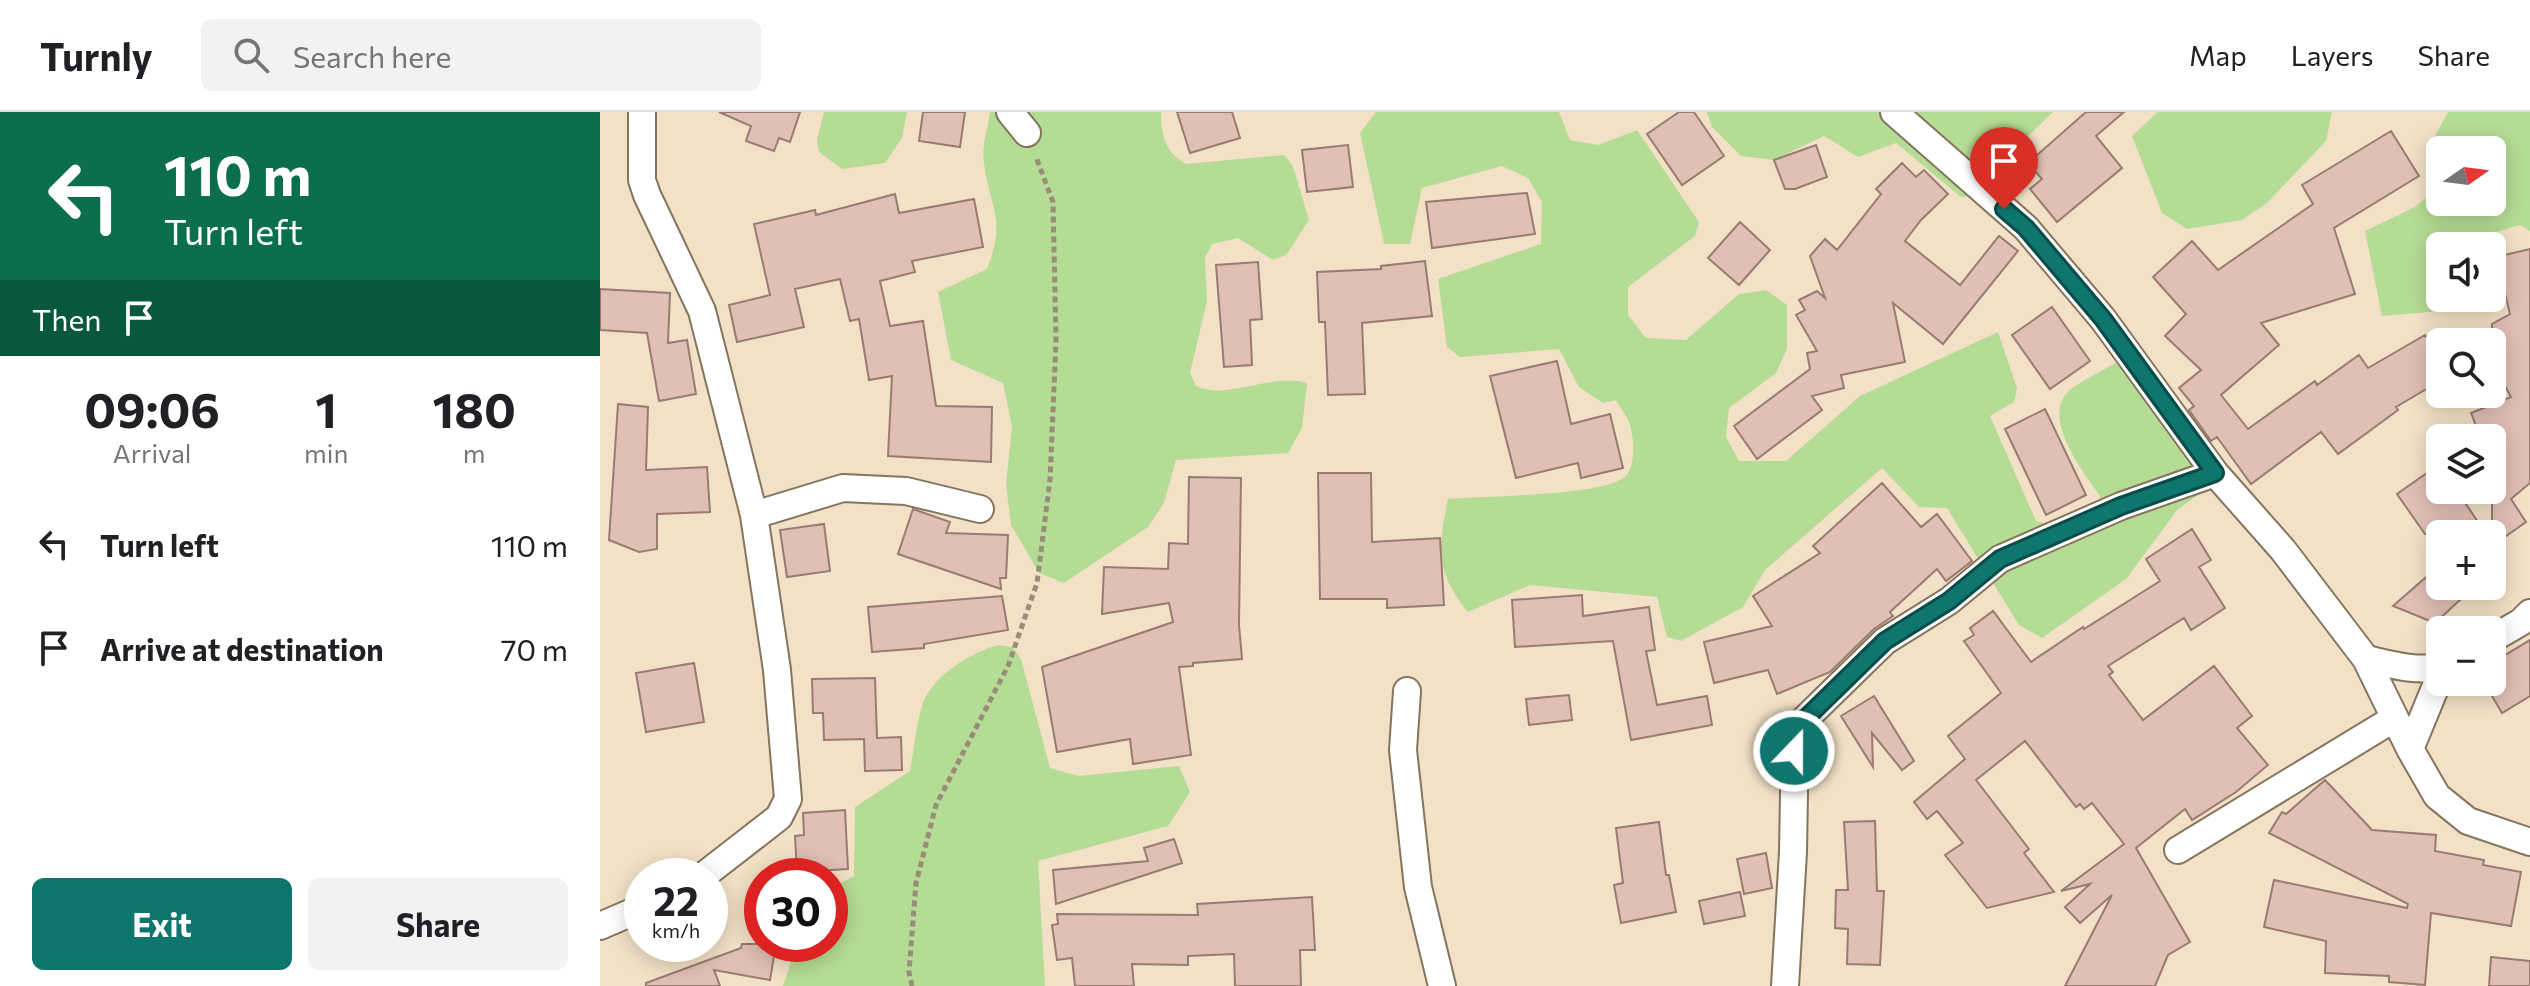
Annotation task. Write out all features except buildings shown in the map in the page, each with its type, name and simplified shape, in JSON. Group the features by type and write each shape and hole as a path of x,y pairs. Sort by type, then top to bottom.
{"street":[{"path":"642,112 642,180 702,311 754,515 777,670 788,799 779,817 726,858"},
{"path":"1010,112 1027,133"},
{"path":"1894,112 2026,228 2103,319 2215,473 2283,550 2366,659 2437,796 2468,821 2530,842"},
{"path":"1785,986 1793,852 1795,736 1801,723 1885,641 1949,601 2000,559 2121,506 2215,473"},
{"path":"754,515 843,488 906,491 980,509"},
{"path":"2506,631 2530,613"},
{"path":"2366,659 2426,669"},
{"path":"1407,691 1403,750 1418,887 1442,986"},
{"path":"2410,749 2432,696"},
{"path":"2178,850 2395,718"},
{"path":"600,926 624,916"}],"path":[{"path":"912,986 909,972 916,883 936,805 1008,666 1037,583 1050,480 1056,341 1053,202 1027,133"}],"green space":[{"path":"824,112 907,112 902,138 885,163 842,169 819,152 817,139"},
{"path":"990,112 1161,112 1162,128 1169,149 1186,164 1284,155 1293,166 1309,220 1286,255 1273,260 1238,238 1212,244 1205,258 1207,301 1190,373 1196,386 1209,390 1237,389 1279,381 1307,383 1302,428 1288,453 1176,460 1164,503 1148,527 1064,583 1039,573 1011,525 1006,484 1012,427 1003,383 951,360 938,292 987,269 993,252 995,214 983,157"},
{"path":"1376,112 1559,112 1570,140 1598,145 1637,130 1699,222 1695,236 1628,287 1628,315 1646,338 1686,340 1739,294 1766,290 1787,305 1787,349 1776,373 1729,408 1726,437 1739,461 1786,461 1860,396 1998,332 2017,388 2014,402 1990,416 2036,521 2062,528 2099,510 2100,496 2067,444 2059,414 2062,400 2071,389 2115,363 2147,388 2188,449 2201,493 2178,509 2126,579 2042,638 2019,625 1947,508 1919,507 1882,468 1765,570 1743,607 1681,641 1667,637 1657,597 1530,585 1468,612 1450,584 1442,558 1442,531 1448,499 1570,491 1614,483 1629,471 1633,458 1632,434 1616,400 1603,403 1579,387 1559,349 1460,357 1447,347 1438,279 1541,244 1542,202 1528,178 1502,166 1422,188 1410,244 1384,244 1360,133"},
{"path":"1707,112 2053,112 2024,140 2001,194 1961,197 1896,143 1858,157 1824,136 1774,160 1741,156 1712,127"},
{"path":"2158,112 2332,112 2326,141 2267,203 2242,220 2187,229 2162,213 2132,136"},
{"path":"2448,112 2530,112 2530,231 2520,225 2497,232 2426,232 2426,312 2429,312 2382,316 2365,231 2415,207 2426,198 2426,216 2506,216 2506,136 2435,136"},
{"path":"999,645 1013,647 1021,659 1050,768 1078,776 1179,766 1190,792 1168,826 1038,861 1045,986 783,986 791,962 848,962 848,879 854,876 855,807 910,771 917,728 928,693 944,674 977,653"}],"route":[{"path":"1794,751 1795,736 1801,723 1885,641 1949,601 2000,559 2121,506 2215,473 2103,319 2026,228 2004,209"}]}
